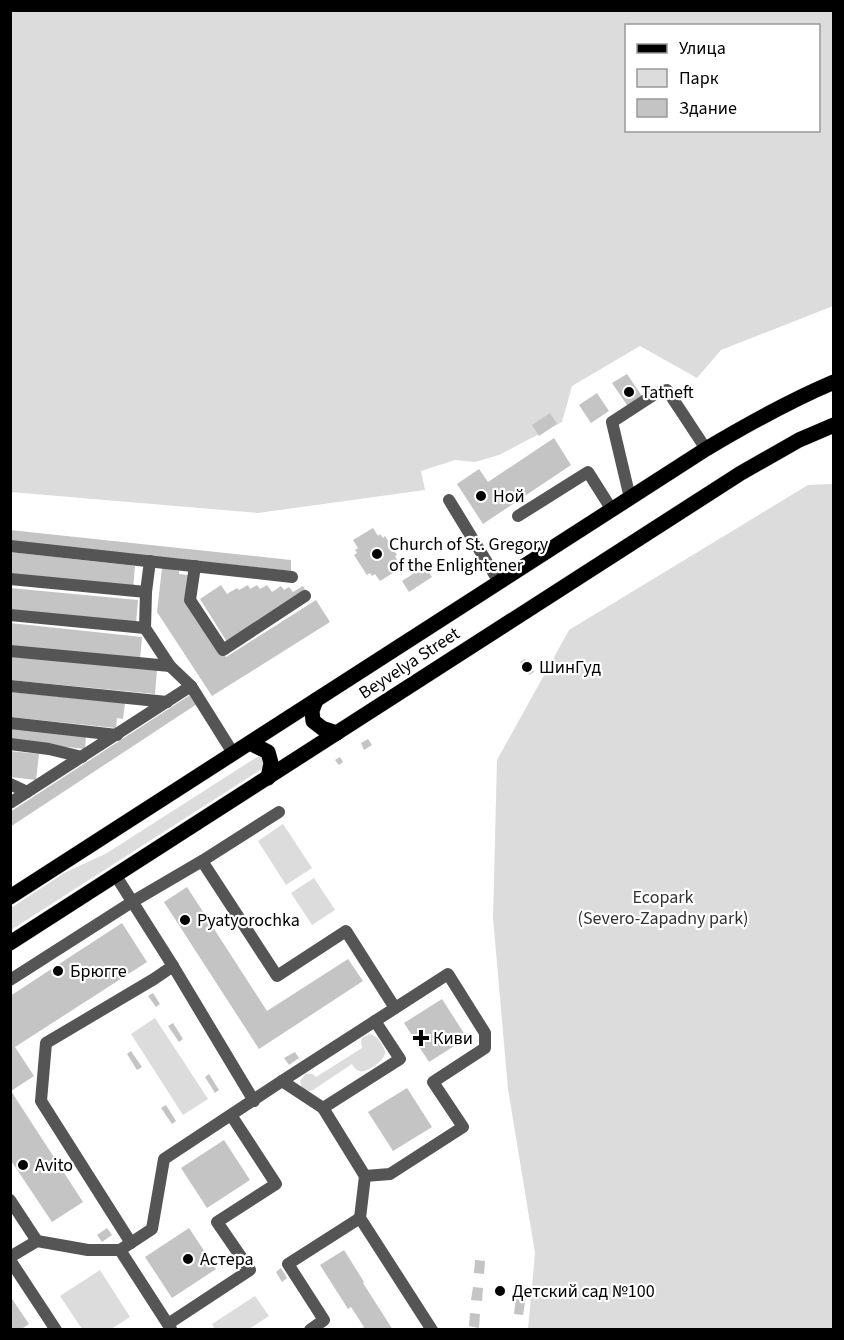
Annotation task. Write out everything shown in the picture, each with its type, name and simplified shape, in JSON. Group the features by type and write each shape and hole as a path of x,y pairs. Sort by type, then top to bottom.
{"main road":[{"name":"Beyvelya Street","path":"10,897 706,449 805,394 834,382"},
{"name":"Beyvelya Street","path":"10,943 741,473 799,440 834,425"},
{"path":"316,700 312,711 313,721 322,728 338,733"},
{"path":"250,742 268,753 271,763 268,778"}],"lane":[{"path":"630,498 612,422 655,394 667,390 706,449"},
{"path":"518,516 588,472 612,510"},
{"path":"448,500 499,582"},
{"path":"10,546 292,577"},
{"path":"150,561 145,628 170,666 191,686 233,753"},
{"path":"195,566 190,600 223,650 305,596"},
{"path":"10,579 146,592"},
{"path":"10,615 145,628"},
{"path":"10,651 170,666"},
{"path":"10,686 167,702"},
{"path":"10,803 191,686"},
{"path":"10,723 117,735"},
{"path":"10,744 49,749 82,757"},
{"path":"10,784 27,792"},
{"path":"10,980 279,812"},
{"path":"202,861 277,976 346,931 395,1008"},
{"path":"116,876 174,966 254,1101"},
{"path":"131,1243 41,1101 46,1043 174,966"},
{"path":"56,1329 10,1259 37,1241 88,1250 120,1250 131,1243 152,1229 164,1160 448,974 485,1033 485,1048 433,1082 464,1127 390,1174 365,1176"},
{"path":"323,1108 400,1059 375,1021"},
{"path":"282,1081 323,1108 365,1176 360,1218 432,1329"},
{"path":"120,1250 170,1327 250,1270 217,1222 276,1184 231,1115"},
{"path":"10,1200 37,1241"},
{"path":"310,1329 324,1320 288,1264 360,1218"}],"green space":[{"path":"10,11 833,11 833,306 721,350 697,378 640,346 572,386 562,422 499,455 475,462 455,460 421,471 425,490 258,513 11,492"},
{"name":"Ecopark (Severo-Zapadny park)","path":"833,484 833,1329 528,1329 535,1253 508,1089 493,918 497,760 569,630 808,485"},
{"path":"257,757 264,760 262,769 11,930 11,908 64,873 107,853"},
{"path":"283,824 312,868 286,885 258,841"},
{"path":"314,878 335,910 312,925 291,893"},
{"path":"155,1018 208,1099 183,1115 131,1034"},
{"path":"370,1034 377,1038 385,1051 382,1059 375,1066 359,1071 352,1064 313,1090 302,1088 300,1081 305,1074 313,1074 316,1077 362,1048 362,1038"},
{"path":"100,1270 130,1317 111,1329 82,1329 60,1296"},
{"path":"255,1296 269,1316 249,1329 215,1329 212,1324"}],"building":[{"path":"627,374 644,399 629,408 612,383"},
{"path":"597,393 609,411 591,423 579,405"},
{"path":"550,413 557,424 539,436 532,425"},
{"path":"554,438 571,465 483,524 457,484 479,469 488,482"},
{"name":"Church of St. Gregory of the Enlightener","path":"373,528 378,536 380,534 383,538 385,536 397,555 395,556 397,560 394,561 399,569 380,581 375,574 367,575 354,555 358,548 353,540"},
{"path":"10,530 291,560 291,571 10,541"},
{"path":"10,552 135,566 133,589 10,576"},
{"path":"425,566 432,577 409,592 402,581"},
{"path":"162,568 188,575 189,603 226,657 316,600 330,622 212,696 157,612"},
{"path":"221,585 227,594 248,585 250,589 257,585 260,589 267,585 272,592 281,586 284,590 289,587 293,592 303,586 306,591 227,642 200,599"},
{"path":"10,588 138,600 136,624 10,611"},
{"path":"10,623 142,637 140,660 10,646"},
{"path":"10,656 157,670 155,694 10,680"},
{"name":"ШинГуд","path":"525,659 534,672 529,675 520,662"},
{"path":"10,692 125,703 123,719 117,718 116,728 10,717"},
{"path":"190,695 197,704 10,827 10,812"},
{"path":"10,728 86,737 85,749 10,741"},
{"path":"368,739 372,745 364,750 361,743"},
{"path":"10,751 39,754 36,780 10,777"},
{"path":"340,757 343,762 339,765 335,760"},
{"path":"187,887 267,1011 348,959 363,981 259,1049 164,902"},
{"path":"122,923 147,962 15,1047 34,1076 11,1091 83,1202 52,1222 10,1159 10,996"},
{"path":"153,993 160,1004 156,1007 148,996"},
{"path":"442,999 467,1038 429,1062 404,1023"},
{"path":"173,1023 183,1039 179,1042 168,1026"},
{"path":"131,1051 142,1067 137,1070 127,1054"},
{"path":"295,1052 299,1058 289,1065 284,1058"},
{"path":"209,1074 219,1090 215,1093 205,1077"},
{"path":"407,1088 432,1127 393,1151 368,1112"},
{"path":"166,1105 176,1121 172,1124 161,1108"},
{"path":"224,1140 250,1180 207,1208 181,1168"},
{"path":"107,1228 112,1235 102,1242 97,1235"},
{"path":"189,1228 216,1269 172,1298 145,1257"},
{"path":"344,1250 393,1330 360,1330 364,1327 351,1307 348,1309 320,1265"},
{"path":"475,1260 485,1261 484,1274 474,1273"},
{"path":"281,1268 287,1278 282,1282 276,1272"},
{"path":"473,1287 483,1288 482,1301 471,1300"},
{"path":"517,1288 527,1290 523,1315 514,1314"},
{"path":"10,1296 29,1324 20,1330 10,1330"},
{"path":"470,1313 480,1314 479,1328 469,1326"}],"place":[{"name":"Tatneft","path":"629,392"},
{"name":"Ной","path":"481,496"},
{"name":"Church of St. Gregory of the Enlightener","path":"377,554"},
{"name":"ШинГуд","path":"527,667"},
{"name":"Pyatyorochka","path":"185,920"},
{"name":"Брюгге","path":"58,971"},
{"name":"Киви","path":"421,1038"},
{"name":"Avito","path":"23,1165"},
{"name":"Астера","path":"188,1259"},
{"name":"Детский сад №100","path":"500,1291"}]}
